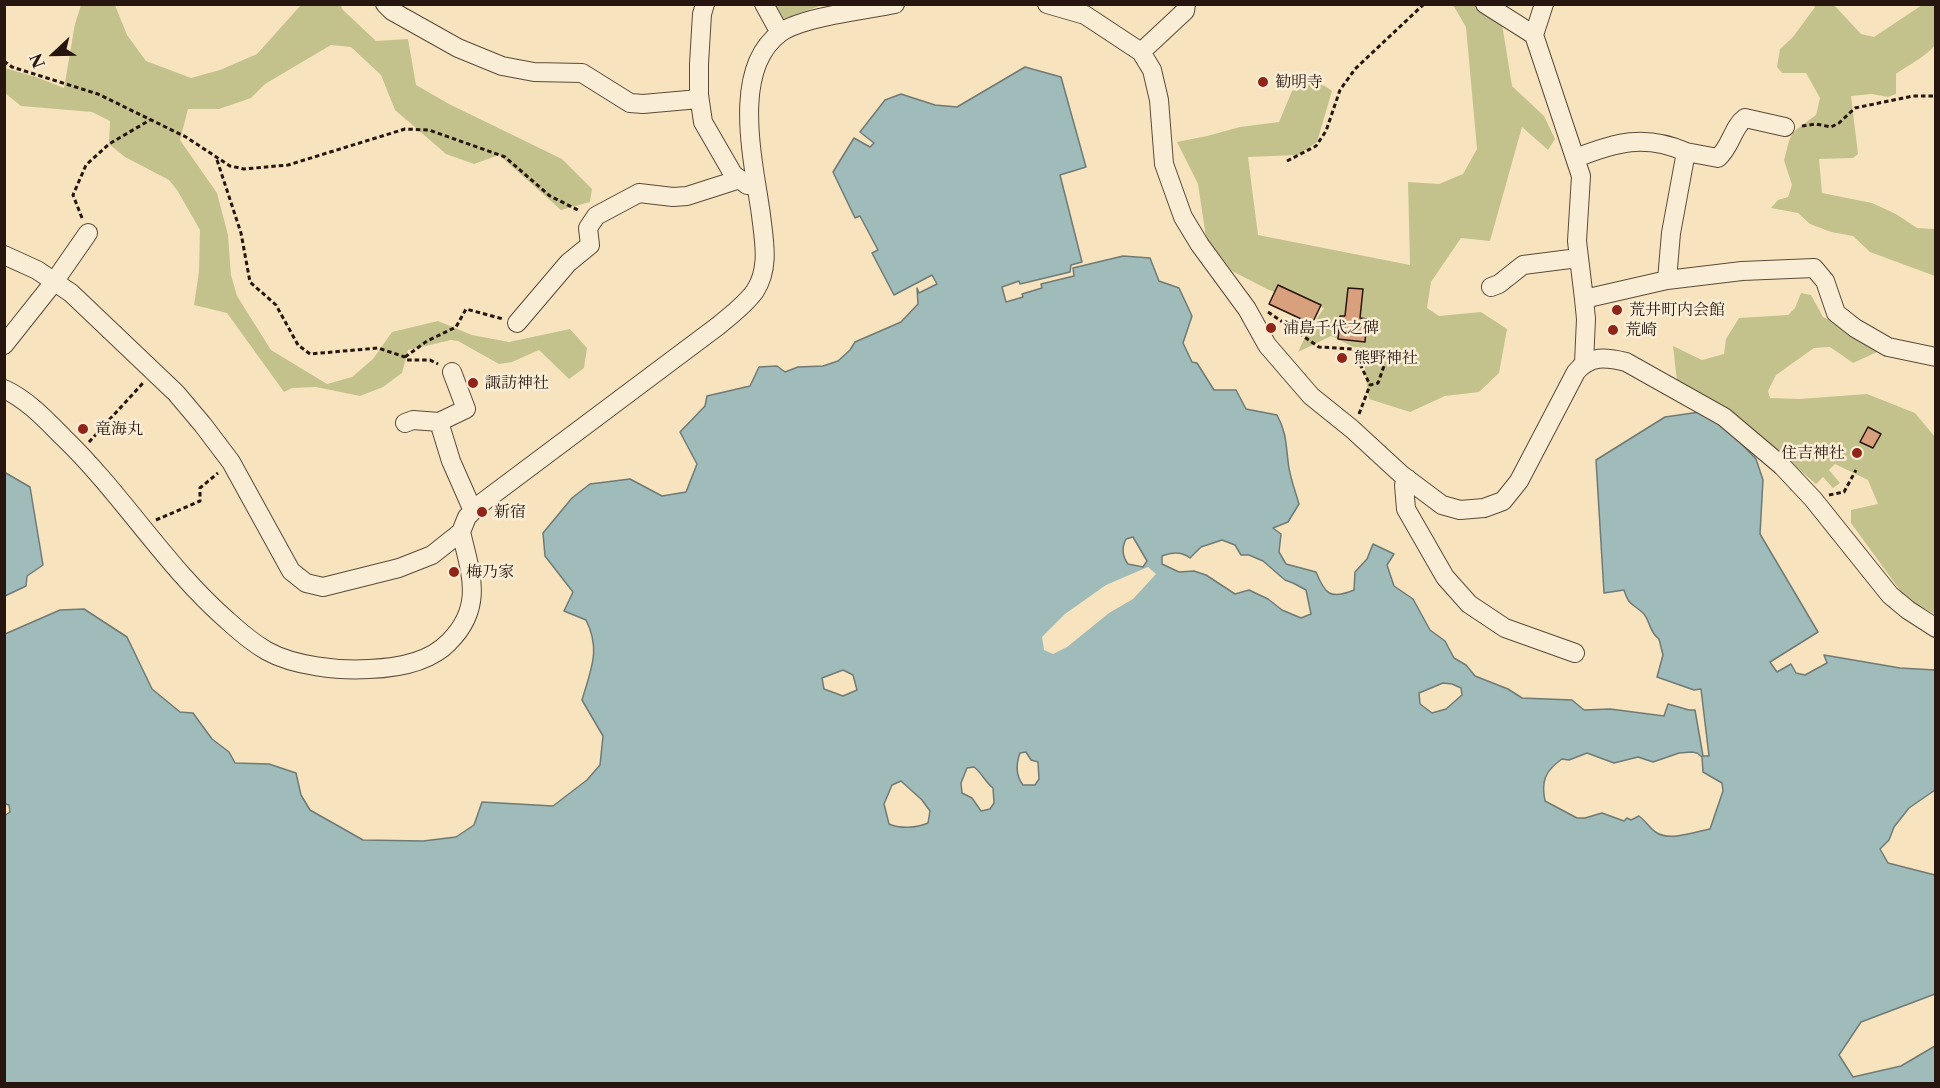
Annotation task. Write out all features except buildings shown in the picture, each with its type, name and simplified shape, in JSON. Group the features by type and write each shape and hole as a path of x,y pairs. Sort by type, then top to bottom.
{"street":[{"path":"385,4 392,11 458,48 502,66 534,72 582,73 630,103 699,99"},
{"path":"705,4 702,14 699,99 703,122 733,174 758,194"},
{"path":"764,4 780,33"},
{"path":"4,255 37,270 71,293 176,393 231,462 291,571 306,583 323,587 399,568 432,555 461,532 467,517 473,511 718,326 755,290 764,269 766,250 752,152 748,97 754,70 766,47 780,33 798,23 895,4"},
{"path":"1047,4 1087,10 1140,52 1152,70 1159,100 1164,164 1183,217 1200,245 1247,309 1267,345 1305,388 1408,479 1442,505 1460,510 1484,508 1503,501 1519,481 1576,372 1584,363 1595,358 1611,358 1626,362 1724,417 1782,466 1813,498 1890,595 1935,627"},
{"path":"1140,52 1185,11 1186,4"},
{"path":"1485,4 1534,35"},
{"path":"1544,4 1534,35 1581,177 1576,241 1586,319 1584,363"},
{"path":"1576,159 1608,146 1637,140 1667,143 1686,152 1718,158 1727,150 1739,123 1745,118 1785,127"},
{"path":"1667,280 1671,233 1686,152"},
{"path":"517,323 568,263 590,245 588,228 596,216 639,193 673,197 687,196 740,179"},
{"path":"4,345 54,282 88,233"},
{"path":"1491,287 1499,284 1523,264 1578,258"},
{"path":"1584,299 1667,280 1742,271 1814,268 1825,280 1836,313 1855,328 1888,347 1935,357"},
{"path":"405,423 413,420 439,422 466,409 452,372"},
{"path":"4,389 34,408 79,453 182,577 211,607 246,637 269,652 307,665 346,671 386,668 418,661 442,650 458,634 469,614 473,582 461,532"},
{"path":"439,422 451,461 473,511"},
{"path":"1408,479 1404,485 1406,509 1445,578 1469,604 1505,628 1575,653"}],"path":[{"path":"1287,161 1316,146 1326,132 1340,90 1355,69 1424,4"},
{"path":"4,61 12,67 98,94 186,137 230,166 244,169 288,165 405,129 429,130 505,157 550,196 596,216"},
{"path":"1785,127 1816,124 1831,127 1855,108 1913,96 1935,96"},
{"path":"88,233 73,195 86,165 109,144 150,120"},
{"path":"217,159 241,233 250,282 276,305 298,345 310,354 378,348 405,357 407,360 430,360 452,372"},
{"path":"405,357 427,341 456,327 466,309 517,323"},
{"path":"1247,309 1269,312 1319,347 1353,349 1370,385 1352,429"},
{"path":"1370,385 1378,383 1384,366"},
{"path":"79,453 154,372"},
{"path":"141,526 200,501 200,488 231,462"},
{"path":"1813,498 1844,492 1856,470"}],"shaded area":[{"path":"825,4 781,20 772,5"},
{"path":"81,5 115,5 127,35 146,61 191,78 220,70 257,54 301,5 341,5 342,9 376,41 408,39 416,85 449,104 562,159 592,189 590,202 561,210 499,155 474,164 446,154 395,110 381,75 351,47 331,45 265,84 251,98 219,109 188,109 180,140 217,193 228,235 231,275 237,296 271,350 327,384 352,377 373,359 392,332 438,321 472,335 509,342 570,329 587,348 584,368 569,379 539,350 512,362 499,364 458,341 451,340 408,350 402,373 383,387 360,396 316,387 292,388 284,392 227,313 194,305 199,272 200,230 169,180 125,157 109,144 110,121 92,112 21,106 5,93 5,68 64,88 75,24"},
{"path":"1453,5 1499,5 1512,86 1544,116 1555,139 1548,150 1522,127 1490,241 1461,238 1431,282 1427,308 1439,316 1481,312 1507,329 1499,373 1479,392 1445,396 1410,412 1369,399 1363,354 1360,350 1331,336 1298,352 1308,331 1324,308 1269,290 1232,271 1206,237 1198,184 1177,142 1240,127 1279,122 1292,91 1308,84 1317,83 1326,87 1332,91 1317,142 1298,155 1248,157 1258,235 1410,265 1408,182 1439,184 1463,174 1477,149 1466,27"},
{"path":"1814,5 1834,5 1861,34 1874,37 1922,5 1935,5 1936,42 1925,55 1896,74 1896,94 1888,97 1872,94 1851,96 1858,154 1853,158 1819,159 1822,193 1872,203 1896,214 1917,228 1935,229 1935,276 1870,252 1853,236 1831,232 1810,224 1798,213 1771,208 1778,200 1788,197 1792,185 1784,160 1789,141 1793,132 1816,115 1820,98 1806,73 1782,73 1777,67 1780,49 1793,37 1815,7"},
{"path":"1801,293 1811,295 1823,317 1888,347 1853,363 1830,347 1814,348 1776,375 1768,391 1770,398 1799,399 1867,394 1915,413 1935,437 1935,614 1907,600 1851,523 1851,510 1878,504 1868,480 1835,464 1829,470 1840,483 1833,488 1823,477 1816,484 1736,415 1677,381 1673,346 1702,360 1724,354 1726,339 1739,318 1788,315 1795,308"}],"water":[{"path":"1025,67 1061,77 1086,167 1060,175 1082,262 1071,265 1070,272 1020,284 1019,281 1002,287 1006,302 1042,288 1041,284 1074,276 1073,268 1123,256 1150,258 1159,281 1179,288 1192,316 1183,343 1192,362 1197,363 1214,390 1236,390 1246,409 1277,415 1280,421 1299,504 1288,522 1273,528 1281,534 1279,552 1286,564 1316,572 1322,586 1329,593 1339,594 1354,590 1355,572 1367,559 1373,544 1394,554 1387,565 1394,586 1413,599 1430,630 1445,641 1454,658 1466,665 1475,676 1508,689 1522,698 1572,700 1584,710 1610,709 1664,716 1668,704 1695,710 1703,756 1709,756 1701,689 1694,690 1657,677 1663,655 1659,639 1653,633 1645,616 1629,602 1624,590 1604,593 1596,460 1665,417 1700,412 1730,432 1756,459 1763,480 1760,534 1818,632 1770,662 1777,672 1791,664 1796,673 1805,675 1827,663 1824,655 1900,668 1935,670 1935,790 1909,808 1894,827 1889,840 1880,849 1888,863 1935,875 1935,994 1861,1022 1839,1055 1853,1077 1901,1066 1935,1046 1935,1083 5,1084 4,816 10,812 9,805 4,803 5,634 60,610 84,609 127,637 152,689 180,712 193,713 212,739 229,752 235,763 269,764 296,773 301,795 310,810 363,840 423,841 456,837 474,825 482,802 553,806 587,780 600,765 603,736 582,700 593,660 591,631 586,620 564,611 573,592 545,556 543,533 572,498 590,484 630,479 662,496 686,492 697,464 680,432 705,406 707,396 750,386 759,367 777,366 785,372 798,367 823,366 838,361 855,342 901,322 918,304 917,288 919,293 937,284 932,275 894,295 872,253 878,250 860,216 855,218 833,172 854,138 870,147 874,143 860,132 885,100 901,94 935,105 957,107","holes":["1133,537 1147,561 1143,567 1128,564 1123,548 1126,539","1222,540 1235,545 1241,555 1249,555 1263,561 1285,580 1306,590 1311,614 1301,618 1282,610 1268,599 1249,590 1235,594 1206,575 1194,571 1179,572 1162,564 1162,556 1169,554 1180,553 1190,558 1201,547","843,670 853,675 857,690 843,696 824,689 822,678","1443,683 1461,688 1462,695 1446,709 1432,713 1420,704 1419,693","1026,752 1031,760 1038,762 1039,779 1035,785 1023,785 1017,766 1020,753","1692,752 1702,757 1703,772 1722,783 1723,791 1710,829 1683,835 1662,835 1654,831 1639,816 1631,820 1627,818 1624,821 1602,813 1577,818 1545,801 1544,782 1548,772 1562,759 1569,760 1587,753 1614,763 1638,757 1653,762 1679,753","967,768 977,769 993,788 994,803 990,809 981,811 972,798 962,793 961,783","901,781 922,800 930,811 928,823 908,827 889,824 884,804 892,785"]},
{"path":"4,472 30,487 43,565 27,576 26,586 5,596"}],"pier":[{"path":"1148,567 1156,574 1133,599 1109,613 1067,647 1053,654 1044,650 1042,637 1065,614 1106,585"}],"place":[{"name":"勧明寺","path":"1263,82"},
{"name":"荒井町内会館","path":"1617,310"},
{"name":"浦島千代之碑","path":"1271,328"},
{"name":"荒崎","path":"1613,330"},
{"name":"熊野神社","path":"1342,358"},
{"name":"諏訪神社","path":"473,383"},
{"name":"竜海丸","path":"83,429"},
{"name":"住吉神社","path":"1857,453"},
{"name":"新宿","path":"482,512"},
{"name":"梅乃家","path":"454,572"}]}
